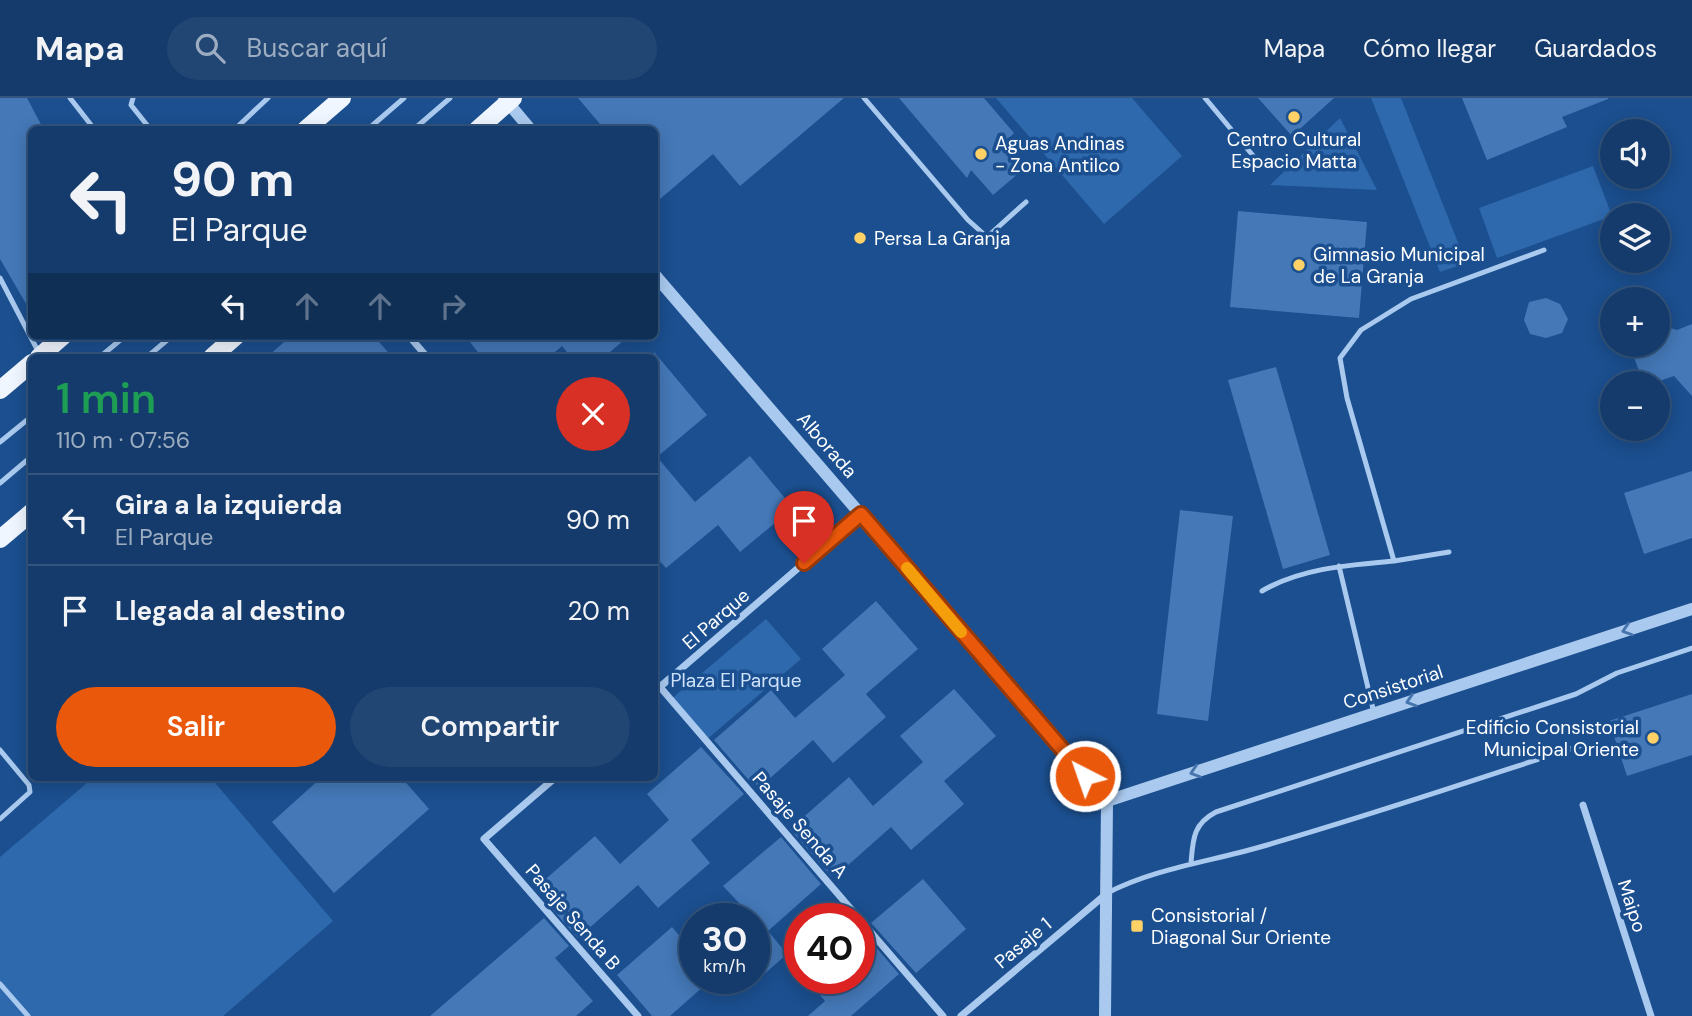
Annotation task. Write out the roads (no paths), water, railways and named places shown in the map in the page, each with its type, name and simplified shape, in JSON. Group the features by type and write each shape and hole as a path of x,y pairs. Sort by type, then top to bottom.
{"main road":[{"path":"310,126 342,98"},
{"path":"481,126 508,99"},
{"path":"42,354 58,340"},
{"path":"215,354 231,340"},
{"path":"0,390 28,366"},
{"path":"0,539 28,515"}],"street":[{"path":"508,99 528,126"},
{"name":"Alborada","path":"658,279 1107,801"},
{"path":"412,340 424,354"},
{"name":"El Parque","path":"658,689 861,514"},
{"name":"Consistorial","path":"1107,801 1692,609"},
{"name":"Pasaje Senda A","path":"658,691 943,1016"},
{"name":"Pasaje Senda B","path":"551,781 484,839 638,1016"},
{"path":"1105,1016 1107,801"},
{"name":"Maipo","path":"1583,805 1651,1016"},
{"name":"Pasaje 1","path":"961,1016 1106,894"}],"lane":[{"path":"69,98 92,126"},
{"path":"133,98 131,104 148,126"},
{"path":"238,126 268,98"},
{"path":"372,126 404,98"},
{"path":"418,126 450,98"},
{"path":"864,98 968,220 987,237 1026,202"},
{"path":"1205,98 1260,164"},
{"path":"1394,561 1347,398 1340,358 1361,330 1411,299 1545,250"},
{"path":"0,278 28,335"},
{"path":"104,354 120,340"},
{"path":"151,354 167,340"},
{"path":"0,442 28,419"},
{"path":"0,483 28,459"},
{"path":"1262,591 1280,580 1339,566 1449,552"},
{"path":"1339,566 1374,713"},
{"path":"1191,863 1194,831 1202,821 1216,812 1576,694 1617,673 1692,648"},
{"path":"1106,894 1129,882 1191,863 1258,848 1585,744"},
{"path":"0,750 29,785 30,792 0,820"},
{"path":"0,984 27,1016"}],"place":[{"name":"Centro Cultural Espacio Matta","path":"1294,117"},
{"name":"Aguas Andinas - Zona Antilco","path":"981,154"},
{"name":"Persa La Granja","path":"860,238"},
{"name":"Gimnasio Municipal de La Granja","path":"1299,265"},
{"name":"Edificio Consistorial Municipal Oriente","path":"1653,738"},
{"name":"Consistorial / Diagonal Sur Oriente","path":"1137,926"}],"park label":[{"name":"Plaza El Parque","path":"736,680"}]}
